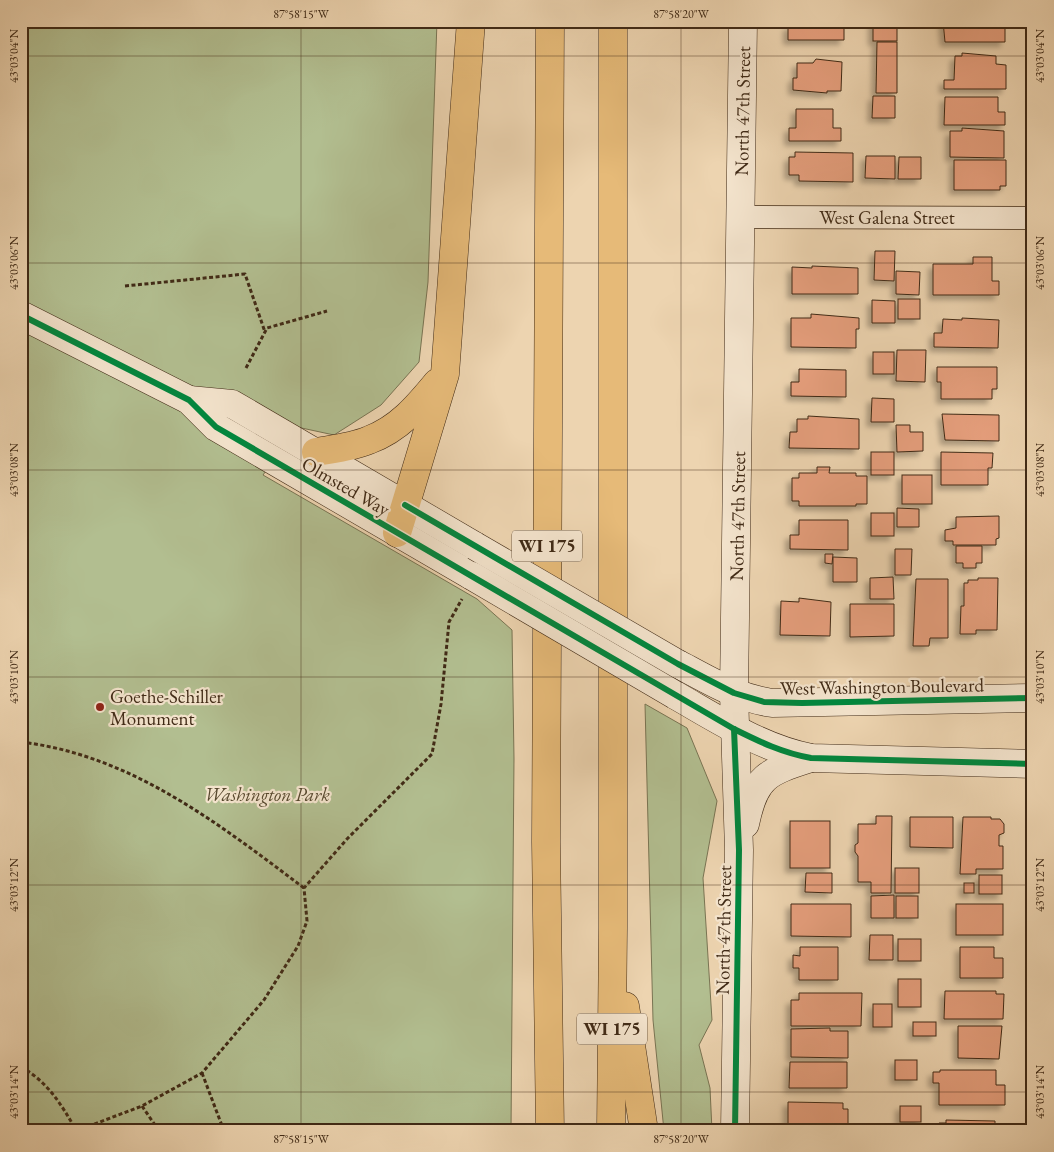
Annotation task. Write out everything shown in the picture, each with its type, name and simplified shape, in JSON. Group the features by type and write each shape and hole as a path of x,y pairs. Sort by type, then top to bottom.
{"highway":[{"path":"397,533 445,374 471,21"},
{"name":"WI 175","path":"550,21 546,842 550,1131"},
{"name":"WI 175","path":"611,1131 613,928 613,21"},
{"path":"316,452 369,441 394,428 417,408 445,374"},
{"path":"613,928 644,1131"},
{"path":"543,1131 550,1071"}],"street":[{"name":"North 47th Street","path":"735,1131 739,850 734,693 743,21"},
{"name":"West Galena Street","path":"741,217 1033,218"},
{"name":"Olmsted Way","path":"21,315 189,400 216,428 397,533 469,585 675,694 734,729"},
{"name":"Olmsted Way","path":"189,400 232,404 678,664 734,693"},
{"name":"West Washington Boulevard","path":"734,693 751,700 772,703 1033,698"},
{"path":"734,729 787,754 812,758 1033,764"},
{"path":"739,850 748,806 763,779 782,767 812,758"}],"path":[{"path":"125,286 245,274 265,332"},
{"path":"246,368 267,328 327,311"},
{"path":"21,1067 33,1074 54,1093 76,1130 142,1106 202,1073 264,1000 298,946 307,921 304,888 347,839 432,754 441,704 449,622 469,585"},
{"path":"21,742 50,745 118,769 180,799 304,888"},
{"path":"202,1073 224,1131"},
{"path":"142,1106 159,1131"}],"green space":[{"name":"Washington Park","path":"21,21 437,21 428,282 419,362 381,405 334,435 297,427 263,475 477,599 512,630 514,759 511,1131 21,1131"},
{"path":"645,704 687,728 717,801 703,878 712,1020 699,1045 710,1088 712,1131 664,1131 653,1020"}],"building":[{"path":"795,21 844,21 844,40 788,40 788,26 795,26"},
{"path":"873,21 897,21 897,41 873,41"},
{"path":"943,21 1005,21 1005,42 945,42"},
{"path":"877,42 897,42 897,93 876,93"},
{"path":"962,53 996,56 996,64 1006,65 1006,89 944,89 944,80 954,80 955,56 962,56"},
{"path":"816,59 842,62 841,91 827,91 827,93 793,90 793,78 797,78 797,63 813,63"},
{"path":"873,96 895,96 895,118 872,118"},
{"path":"945,97 998,97 998,112 1005,112 1005,125 944,125"},
{"path":"796,109 833,109 833,128 841,128 841,141 789,141 789,128 796,128"},
{"path":"962,128 1004,131 1004,158 950,157 950,131 962,131"},
{"path":"795,152 853,153 853,182 799,181 799,175 789,175 789,157 795,157"},
{"path":"866,156 895,156 895,179 865,178"},
{"path":"899,157 921,157 921,179 898,179"},
{"path":"954,160 1006,160 1006,186 1000,186 1000,190 954,190"},
{"path":"875,251 895,251 894,281 874,280"},
{"path":"973,257 992,257 992,281 999,281 999,295 933,295 933,264 973,264"},
{"path":"812,266 858,268 858,294 792,294 792,267 812,268"},
{"path":"896,271 920,272 919,295 896,294"},
{"path":"898,299 920,299 920,319 898,319"},
{"path":"872,300 895,301 895,323 872,323"},
{"path":"811,314 859,318 859,329 856,329 856,348 791,347 791,318 811,318"},
{"path":"962,318 999,320 998,348 934,347 934,333 942,333 943,319 962,320"},
{"path":"897,350 926,350 925,382 896,381"},
{"path":"873,352 894,352 894,374 873,374"},
{"path":"937,367 997,367 997,389 992,389 992,399 941,399 941,382 937,382"},
{"path":"799,369 846,370 846,397 791,396 791,382 799,382"},
{"path":"872,398 894,399 894,422 871,422"},
{"path":"942,414 999,415 999,441 945,440"},
{"path":"808,416 859,419 859,449 789,448 790,432 797,432 797,419 808,419"},
{"path":"896,425 910,425 910,432 923,432 923,451 897,452"},
{"path":"871,452 894,452 894,475 871,475"},
{"path":"941,452 993,453 992,468 988,468 988,485 941,485"},
{"path":"817,467 830,467 829,473 856,473 856,476 867,476 867,504 856,504 856,506 799,506 799,501 792,501 792,478 799,478 799,473 817,473"},
{"path":"902,475 932,475 932,504 902,504"},
{"path":"897,508 919,509 919,527 897,527"},
{"path":"871,513 894,513 894,536 871,536"},
{"path":"999,516 999,538 996,539 996,545 953,545 953,541 945,541 945,530 956,528 956,517"},
{"path":"799,520 848,520 848,550 790,549 790,535 799,535"},
{"path":"956,546 982,546 982,563 976,563 976,568 963,568 963,563 956,563"},
{"path":"895,549 912,549 911,575 895,575"},
{"path":"825,554 833,554 832,564 825,563"},
{"path":"833,557 857,558 857,582 833,582"},
{"path":"893,577 894,599 870,599 870,578"},
{"path":"978,578 998,578 997,630 976,630 976,634 960,634 961,606 964,606 964,583 968,583 968,580 978,580"},
{"path":"916,579 948,579 948,638 930,638 929,646 913,646"},
{"path":"799,598 831,602 830,636 780,635 781,601 799,602"},
{"path":"850,604 894,604 894,636 850,637"},
{"path":"876,816 892,816 891,893 871,893 871,882 858,882 858,856 855,852 855,845 858,843 858,824 876,824"},
{"path":"910,817 953,817 953,848 910,847"},
{"path":"963,817 991,817 991,819 1000,819 1004,824 1004,833 999,835 999,846 1003,846 1003,869 976,869 976,874 960,874"},
{"path":"790,821 830,821 830,868 790,868"},
{"path":"895,868 919,868 919,893 895,893"},
{"path":"806,873 832,873 832,893 805,892"},
{"path":"979,875 1002,875 1002,894 979,894"},
{"path":"964,883 974,883 974,893 964,893"},
{"path":"894,895 894,918 871,918 871,896"},
{"path":"896,896 918,896 918,918 896,918"},
{"path":"791,904 851,904 851,937 791,936"},
{"path":"956,904 1003,904 1003,935 956,935"},
{"path":"870,935 893,935 893,960 869,960"},
{"path":"898,939 921,939 921,961 898,961"},
{"path":"800,947 838,947 838,980 799,980 799,968 793,968 793,955 800,956"},
{"path":"960,947 994,947 994,958 1003,958 1003,978 960,978"},
{"path":"898,979 921,979 921,1007 898,1007"},
{"path":"945,991 996,991 996,994 1004,994 1003,1019 944,1019"},
{"path":"799,993 862,993 861,1026 791,1026 791,1000 799,1000"},
{"path":"873,1004 892,1004 892,1027 873,1027"},
{"path":"913,1022 936,1022 936,1036 913,1036"},
{"path":"958,1026 1002,1026 999,1059 958,1058"},
{"path":"830,1028 830,1031 848,1031 848,1058 791,1057 791,1029"},
{"path":"895,1060 917,1060 917,1080 895,1080"},
{"path":"790,1062 847,1062 847,1088 789,1088"},
{"path":"940,1070 996,1070 996,1085 1005,1085 1005,1105 939,1105 939,1083 933,1083 933,1072 940,1072"},
{"path":"788,1102 843,1103 843,1109 848,1109 848,1128 843,1128 843,1131 788,1131"},
{"path":"900,1106 921,1106 921,1122 900,1122"},
{"path":"946,1120 995,1121 995,1131 939,1131 939,1123 946,1123"}],"cycle path":[{"path":"21,315 189,400 216,427 734,729 762,743 811,758 1033,764"},
{"path":"405,505 678,664 734,693 764,702 802,703 1033,698"},
{"path":"734,729 739,850 735,1131"}],"place":[{"name":"Goethe-Schiller Monument","path":"100,707"}]}
